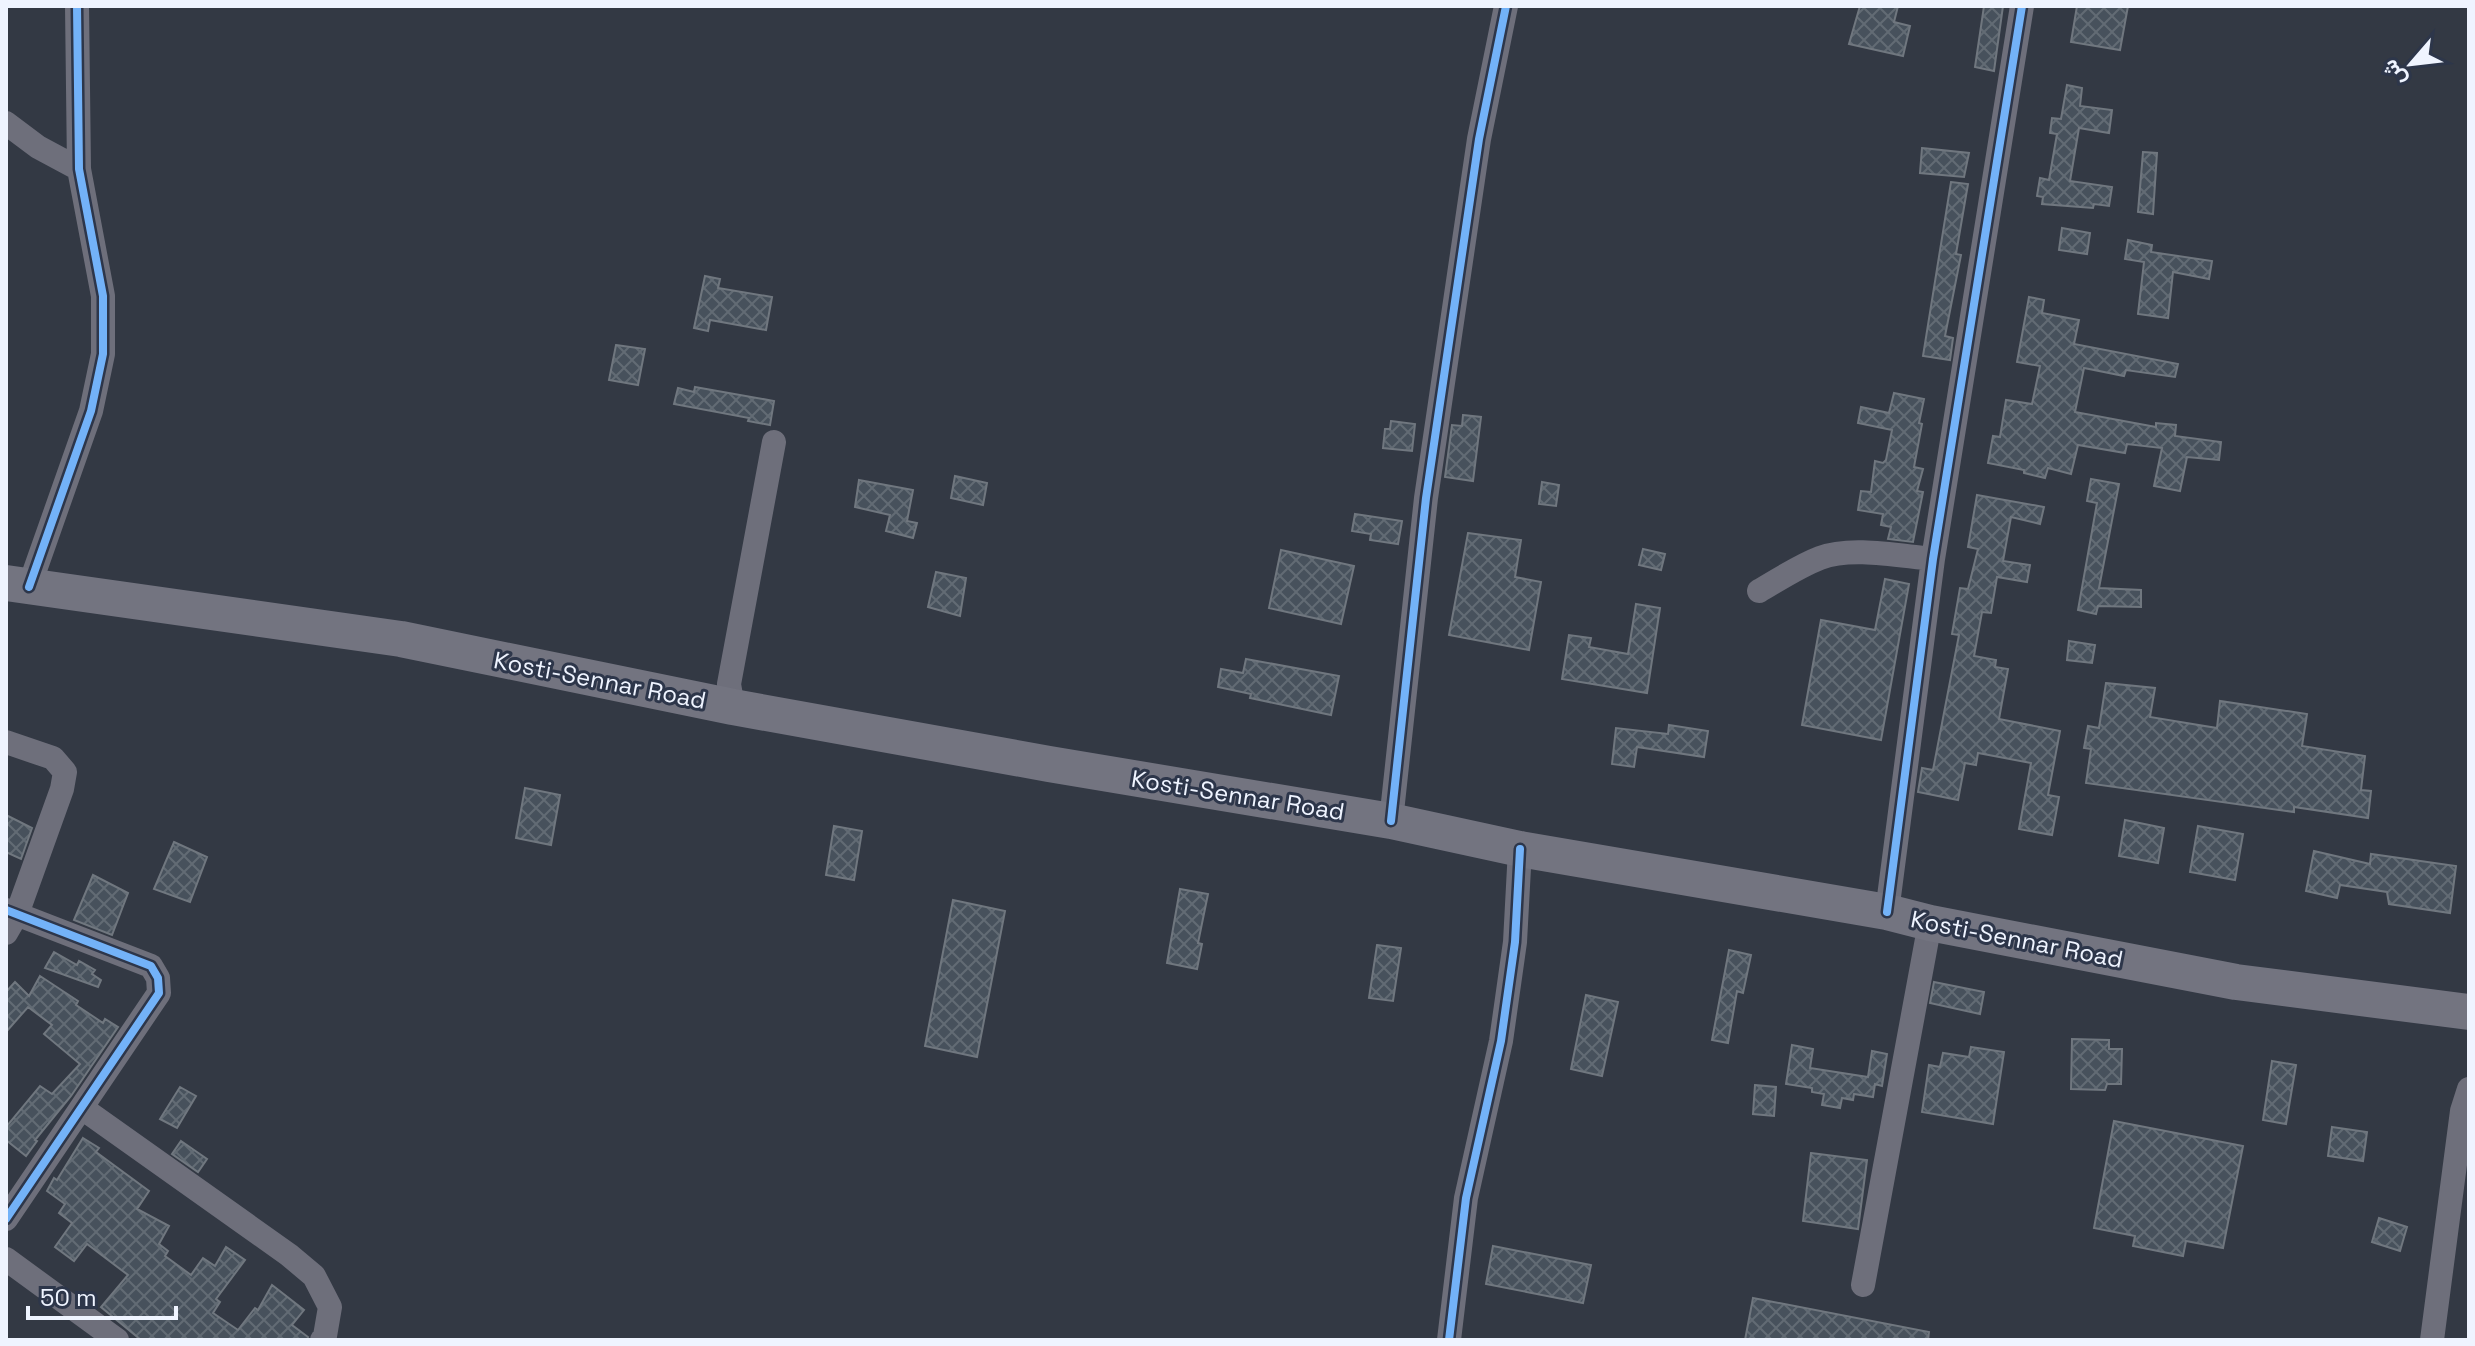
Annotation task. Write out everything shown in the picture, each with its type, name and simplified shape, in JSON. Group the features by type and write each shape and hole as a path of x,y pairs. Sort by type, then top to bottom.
{"highway":[{"name":"Kosti-Sennar Road","path":"17,585 401,639 733,707 1391,821 1520,849 1887,912 2236,982 2469,1012"}],"street":[{"path":"17,585 91,411 103,354 103,296 79,169 77,6"},
{"path":"1391,821 1428,482 1479,139 1506,6"},
{"path":"1887,912 1933,559 2022,6"},
{"path":"6,123 38,147 79,169"},
{"path":"733,707 729,684 774,442"},
{"path":"1759,591 1820,558 1837,554 1933,559"},
{"path":"6,742 53,758 65,772 62,789 10,919 151,966 158,978 159,993 6,1219"},
{"path":"1449,1340 1466,1198 1501,1041 1515,942 1520,849"},
{"path":"1863,1285 1930,923"},
{"path":"2432,1340 2462,1111 2469,1089"},
{"path":"82,1108 314,1276 330,1307 322,1340"},
{"path":"6,1259 117,1340"}],"building":[{"path":"1860,6 1898,6 1894,22 1910,26 1903,56 1849,44"},
{"path":"1984,6 2003,6 1994,71 1975,67"},
{"path":"2077,6 2128,6 2120,50 2071,42"},
{"path":"2067,85 2082,88 2080,106 2112,110 2109,133 2079,128 2070,181 2112,187 2109,206 2094,204 2093,208 2042,204 2043,197 2037,196 2040,178 2049,180 2057,134 2050,133 2052,118 2061,119"},
{"path":"1922,148 1969,153 1964,177 1920,173"},
{"path":"2143,152 2157,153 2153,214 2138,212"},
{"path":"1951,182 1968,184 1956,254 1961,255 1945,336 1953,338 1950,360 1923,356"},
{"path":"2062,228 2090,233 2087,254 2059,250"},
{"path":"2128,240 2152,245 2151,252 2212,261 2209,279 2173,272 2168,318 2138,314 2144,262 2125,259"},
{"path":"705,276 720,279 718,288 772,297 766,330 710,320 708,331 694,328"},
{"path":"2029,297 2044,300 2042,313 2079,320 2074,344 2178,364 2175,377 2126,370 2124,376 2084,368 2075,412 2156,427 2156,423 2176,425 2175,436 2221,442 2219,460 2187,457 2180,491 2154,486 2162,448 2127,444 2125,453 2078,445 2071,474 2048,468 2045,478 1988,463 1993,436 2000,437 2006,400 2032,404 2040,366 2017,362"},
{"path":"616,345 645,349 638,385 609,380"},
{"path":"695,387 774,401 770,425 674,404 678,388 694,392"},
{"path":"1894,393 1924,399 1914,467 1923,469 1917,491 1923,492 1913,542 1888,539 1891,527 1881,525 1883,514 1858,510 1861,491 1871,492 1875,461 1883,463 1886,460 1892,430 1858,423 1861,407 1889,413"},
{"path":"1463,415 1481,417 1473,481 1445,477 1452,425 1462,426"},
{"path":"1391,421 1415,424 1412,451 1383,448 1385,429 1390,429"},
{"path":"955,476 987,483 983,505 951,498"},
{"path":"2091,479 2119,484 2099,588 2141,590 2141,607 2098,606 2096,614 2078,610 2097,503 2087,501"},
{"path":"859,480 913,490 907,521 917,523 913,538 886,531 890,515 855,507"},
{"path":"1542,482 1559,485 1556,506 1539,504"},
{"path":"1977,495 2044,507 2040,524 2011,517 2003,561 2030,565 2027,582 1997,577 1991,613 1982,612 1974,656 1996,660 1995,667 2008,669 1999,719 2060,731 2048,795 2059,797 2052,835 2019,829 2031,763 1978,753 1976,765 1965,763 1958,800 1918,792 1922,768 1933,770 1959,635 1952,634 1960,588 1968,589 1978,549 1968,547"},
{"path":"1355,514 1402,521 1398,544 1370,540 1371,534 1352,531"},
{"path":"1468,533 1521,540 1515,577 1541,582 1529,650 1449,635"},
{"path":"1643,549 1665,554 1661,570 1639,565"},
{"path":"1281,550 1354,566 1341,624 1269,608"},
{"path":"936,572 966,578 960,616 928,607"},
{"path":"1885,579 1909,584 1881,740 1802,725 1821,620 1875,630"},
{"path":"1636,604 1660,608 1647,693 1562,679 1569,635 1591,638 1589,647 1628,654"},
{"path":"2069,641 2095,645 2092,663 2067,660"},
{"path":"1246,659 1339,676 1331,715 1250,698 1251,694 1218,687 1221,669 1243,673"},
{"path":"2106,683 2155,688 2150,717 2217,728 2220,701 2307,714 2302,746 2365,756 2361,790 2371,791 2368,818 2294,807 2294,812 2086,783 2091,749 2084,748 2088,726 2099,728"},
{"path":"1669,725 1708,731 1704,757 1637,747 1634,767 1612,764 1616,728 1668,734"},
{"path":"525,788 560,795 551,845 516,838"},
{"path":"6,815 32,828 21,859 6,852"},
{"path":"2125,820 2164,828 2158,863 2119,856"},
{"path":"834,826 862,831 854,880 826,875"},
{"path":"2198,826 2243,834 2235,880 2190,872"},
{"path":"174,842 207,857 190,902 154,889"},
{"path":"2314,851 2370,864 2371,854 2456,866 2450,913 2389,904 2387,892 2340,885 2337,898 2306,891"},
{"path":"93,875 128,893 112,935 74,920"},
{"path":"1180,889 1208,894 1198,943 1202,944 1197,969 1167,963"},
{"path":"953,900 1005,911 977,1057 925,1046"},
{"path":"1377,945 1401,948 1393,1001 1369,998"},
{"path":"1729,950 1751,955 1743,993 1737,991 1728,1043 1712,1040"},
{"path":"54,952 77,965 79,961 95,970 92,974 101,980 98,987 45,968"},
{"path":"40,976 78,1001 76,1005 103,1023 105,1019 118,1027 26,1156 6,1140 6,1127 40,1086 52,1094 80,1064 44,1034 52,1025 28,1007 6,1032 6,992 15,982 29,996"},
{"path":"1934,982 1984,992 1980,1014 1930,1003"},
{"path":"1586,995 1618,1002 1602,1076 1571,1069"},
{"path":"2072,1039 2109,1040 2109,1049 2122,1049 2121,1084 2107,1084 2105,1090 2071,1089"},
{"path":"1792,1045 1813,1049 1810,1068 1868,1077 1872,1051 1887,1054 1882,1086 1875,1084 1873,1097 1854,1094 1853,1100 1842,1098 1840,1108 1822,1105 1824,1094 1812,1092 1812,1088 1786,1084"},
{"path":"1971,1047 2004,1052 1993,1124 1922,1112 1929,1065 1940,1067 1943,1053 1969,1057"},
{"path":"2272,1061 2296,1065 2286,1124 2263,1120"},
{"path":"1755,1085 1776,1087 1774,1116 1753,1114"},
{"path":"180,1087 196,1096 177,1128 160,1119"},
{"path":"2114,1121 2243,1146 2223,1248 2186,1241 2183,1256 2133,1246 2135,1236 2094,1228"},
{"path":"2332,1127 2367,1132 2363,1161 2328,1156"},
{"path":"83,1138 99,1148 96,1152 149,1191 137,1209 169,1226 159,1244 168,1251 165,1256 191,1275 203,1258 215,1266 226,1247 245,1260 216,1299 220,1302 213,1313 238,1330 255,1308 258,1310 272,1285 304,1310 292,1325 308,1337 307,1340 141,1340 101,1307 128,1275 87,1244 74,1261 55,1247 72,1223 59,1213 65,1204 47,1191"},
{"path":"181,1141 207,1159 198,1172 172,1154"},
{"path":"1811,1153 1867,1160 1858,1229 1803,1221"},
{"path":"2379,1218 2407,1227 2400,1251 2372,1242"},
{"path":"1493,1246 1591,1265 1583,1303 1486,1284"},
{"path":"1753,1298 1929,1332 1928,1340 1745,1340"}],"cycle path":[{"path":"29,587 91,411 103,354 103,296 79,169 77,6"},
{"path":"1391,821 1426,498 1479,139 1506,6"},
{"path":"1887,912 1933,559 2022,6"},
{"path":"1449,1340 1466,1198 1501,1041 1515,942 1520,849"},
{"path":"6,910 151,966 158,978 159,993 6,1219"}]}
